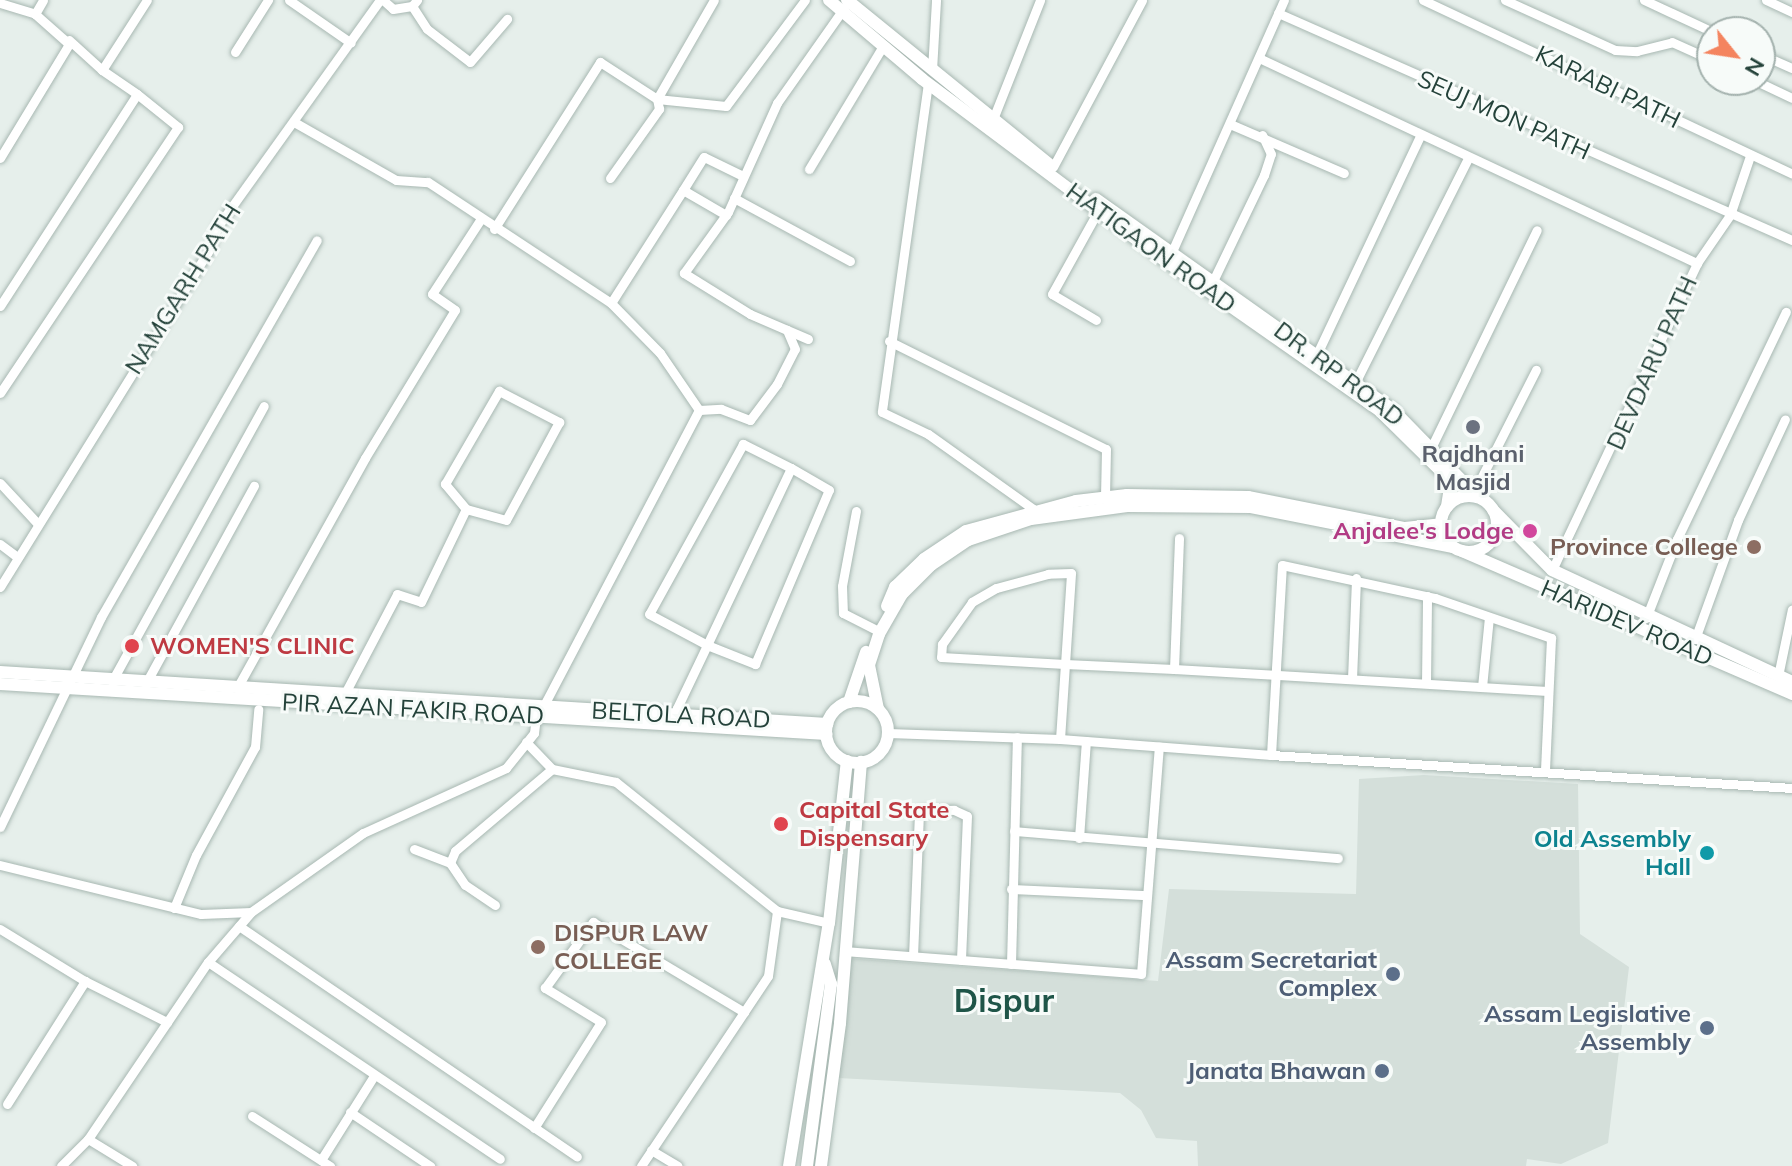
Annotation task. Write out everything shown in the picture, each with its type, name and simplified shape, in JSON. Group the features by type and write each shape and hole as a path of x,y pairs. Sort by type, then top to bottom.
{"main road":[{"name":"HATIGAON ROAD","path":"829,0 846,4 883,46 930,77 1098,211 1168,257 1380,411 1451,481 1447,507"},
{"name":"DR. RP ROAD","path":"846,4 930,77 993,119 1168,257 1212,283 1392,409 1476,495"},
{"path":"1476,495 1493,510 1496,528 1487,544 1457,549 1441,524 1447,507 1461,497 1476,495"},
{"path":"1034,513 968,540 931,565 902,594 879,634 869,665 878,709 888,733 880,752 861,762 847,761 832,751 826,729 849,702 895,587 924,559 966,531 1034,513 1105,498 1248,497 1405,528 1441,524"},
{"name":"HARIDEV ROAD","path":"1034,513 1127,506 1251,507 1457,549 1792,694"},
{"name":"HARIDEV ROAD","path":"1493,510 1552,570 1646,618 1792,682"},
{"name":"PIR AZAN FAKIR ROAD","path":"0,672 66,688 112,681 237,688 341,700"},
{"name":"PIR AZAN FAKIR ROAD","path":"0,684 341,700 826,729"},
{"path":"849,702 865,702 878,709"},
{"name":"BELTOLA ROAD","path":"539,711 674,715 826,729"},
{"path":"789,1166 829,923 847,761"},
{"path":"821,1166 845,951 861,762"},
{"path":"807,1166 831,984 824,957"}],"street":[{"path":"35,14 43,0"},
{"path":"102,70 147,0"},
{"path":"235,52 268,0"},
{"path":"289,0 351,43"},
{"name":"NAMGARH PATH","path":"0,587 208,252 218,226 381,0 393,9 414,3"},
{"path":"610,178 659,109 657,99 714,0"},
{"path":"494,229 600,62 657,99 726,106 805,0"},
{"path":"936,0 930,77 889,341 882,412 928,434 1034,513"},
{"path":"993,119 1040,0"},
{"path":"1053,167 1142,0"},
{"path":"1168,257 1284,0"},
{"name":"KARABI PATH","path":"1423,0 1792,174"},
{"path":"1505,0 1615,50 1637,51 1672,42 1696,53"},
{"path":"1644,0 1696,24"},
{"path":"1766,0 1792,12"},
{"path":"0,3 35,14 178,127 0,393"},
{"path":"414,3 427,29 470,62 507,19"},
{"path":"808,339 684,273 726,215 777,103 846,4"},
{"name":"SEUJ MON PATH","path":"1278,13 1792,240"},
{"path":"0,158 69,44 67,38"},
{"path":"809,169 883,46"},
{"path":"1259,58 1697,263"},
{"path":"0,306 137,94"},
{"path":"294,122 396,180 428,182 480,220 611,303 660,353 699,410"},
{"path":"1230,124 1262,135 1344,173"},
{"path":"1212,283 1264,175 1271,154 1262,135"},
{"path":"1316,356 1420,136"},
{"name":"DEVDARU PATH","path":"1552,570 1697,263 1730,215 1750,156"},
{"path":"611,303 704,157 743,176"},
{"path":"1355,383 1468,158"},
{"path":"683,190 726,215"},
{"path":"734,198 850,261"},
{"path":"1096,320 1052,294 1098,211"},
{"path":"237,688 365,458 455,310 432,294 480,220"},
{"path":"1431,448 1537,230"},
{"path":"0,827 66,688 317,240"},
{"path":"1646,618 1677,539 1786,312"},
{"path":"699,410 721,409 750,420 777,384 795,349 787,330"},
{"path":"889,341 1106,449 1105,498"},
{"path":"1476,495 1536,370"},
{"path":"499,391 559,422 506,520 466,509 445,484 499,391"},
{"path":"112,681 264,406"},
{"path":"61,1166 88,1139 208,962 251,912 363,833 506,768 526,742 539,711 699,410"},
{"path":"1695,639 1738,520 1785,419"},
{"path":"743,444 791,468 829,490 755,664 707,645 649,614 743,444"},
{"path":"674,715 791,468"},
{"path":"0,483 37,523"},
{"path":"146,683 254,486"},
{"path":"341,700 397,594 421,602 466,509"},
{"path":"856,511 842,586 843,613 876,630"},
{"path":"1174,669 1179,538"},
{"path":"0,544 17,557"},
{"path":"1271,755 1282,565 1356,578 1427,596 1551,638 1545,772"},
{"path":"1060,739 1065,664 1071,573 996,588 972,602 942,644 941,657 1065,664 1174,669 1426,683 1548,691"},
{"path":"1352,679 1356,578"},
{"path":"1426,683 1427,596"},
{"path":"1778,676 1792,609"},
{"path":"1482,687 1489,617"},
{"path":"174,908 196,855 255,747 258,709"},
{"path":"888,733 1060,739 1792,788"},
{"path":"1011,964 1017,737"},
{"path":"1079,838 1086,741"},
{"path":"526,742 552,769 616,782 777,911 829,923"},
{"path":"845,951 1141,974 1143,895 1159,747"},
{"path":"450,863 455,851 552,769"},
{"path":"913,956 919,811 954,810 967,816 961,960"},
{"path":"1014,831 1338,858"},
{"path":"414,849 450,863 465,885 495,905"},
{"path":"0,865 201,914 251,912"},
{"path":"1011,889 1143,895"},
{"path":"641,1166 768,976 777,911"},
{"path":"534,1128 601,1022 545,988 593,922 744,1012"},
{"path":"239,926 577,1157"},
{"path":"0,929 85,981 167,1022"},
{"path":"208,962 500,1159"},
{"path":"7,1104 85,981"},
{"path":"321,1160 374,1076"},
{"path":"350,1112 430,1166"},
{"path":"252,1116 330,1166"},
{"path":"88,1139 132,1166"},
{"path":"651,1150 678,1166"}],"shaded area":[{"name":"Assam Secretariat Complex","path":"1424,775 1578,784 1580,934 1629,967 1608,1143 1561,1164 1527,1159 1526,1166 1198,1166 1197,1141 1156,1138 1141,1110 1120,1093 838,1078 845,958 1158,981 1169,889 1356,894 1359,779"}],"place":[{"name":"Rajdhani Masjid","path":"1473,427"},
{"name":"Anjalee's Lodge","path":"1530,531"},
{"name":"Province College","path":"1754,547"},
{"name":"WOMEN'S CLINIC","path":"132,646"},
{"name":"Capital State Dispensary","path":"781,824"},
{"name":"Old Assembly Hall","path":"1707,853"},
{"name":"DISPUR LAW COLLEGE","path":"538,947"},
{"name":"Assam Secretariat Complex","path":"1393,974"},
{"name":"Assam Legislative Assembly","path":"1707,1028"},
{"name":"Janata Bhawan","path":"1382,1071"}],"district":[{"name":"Dispur","path":"1004,1000"}]}
